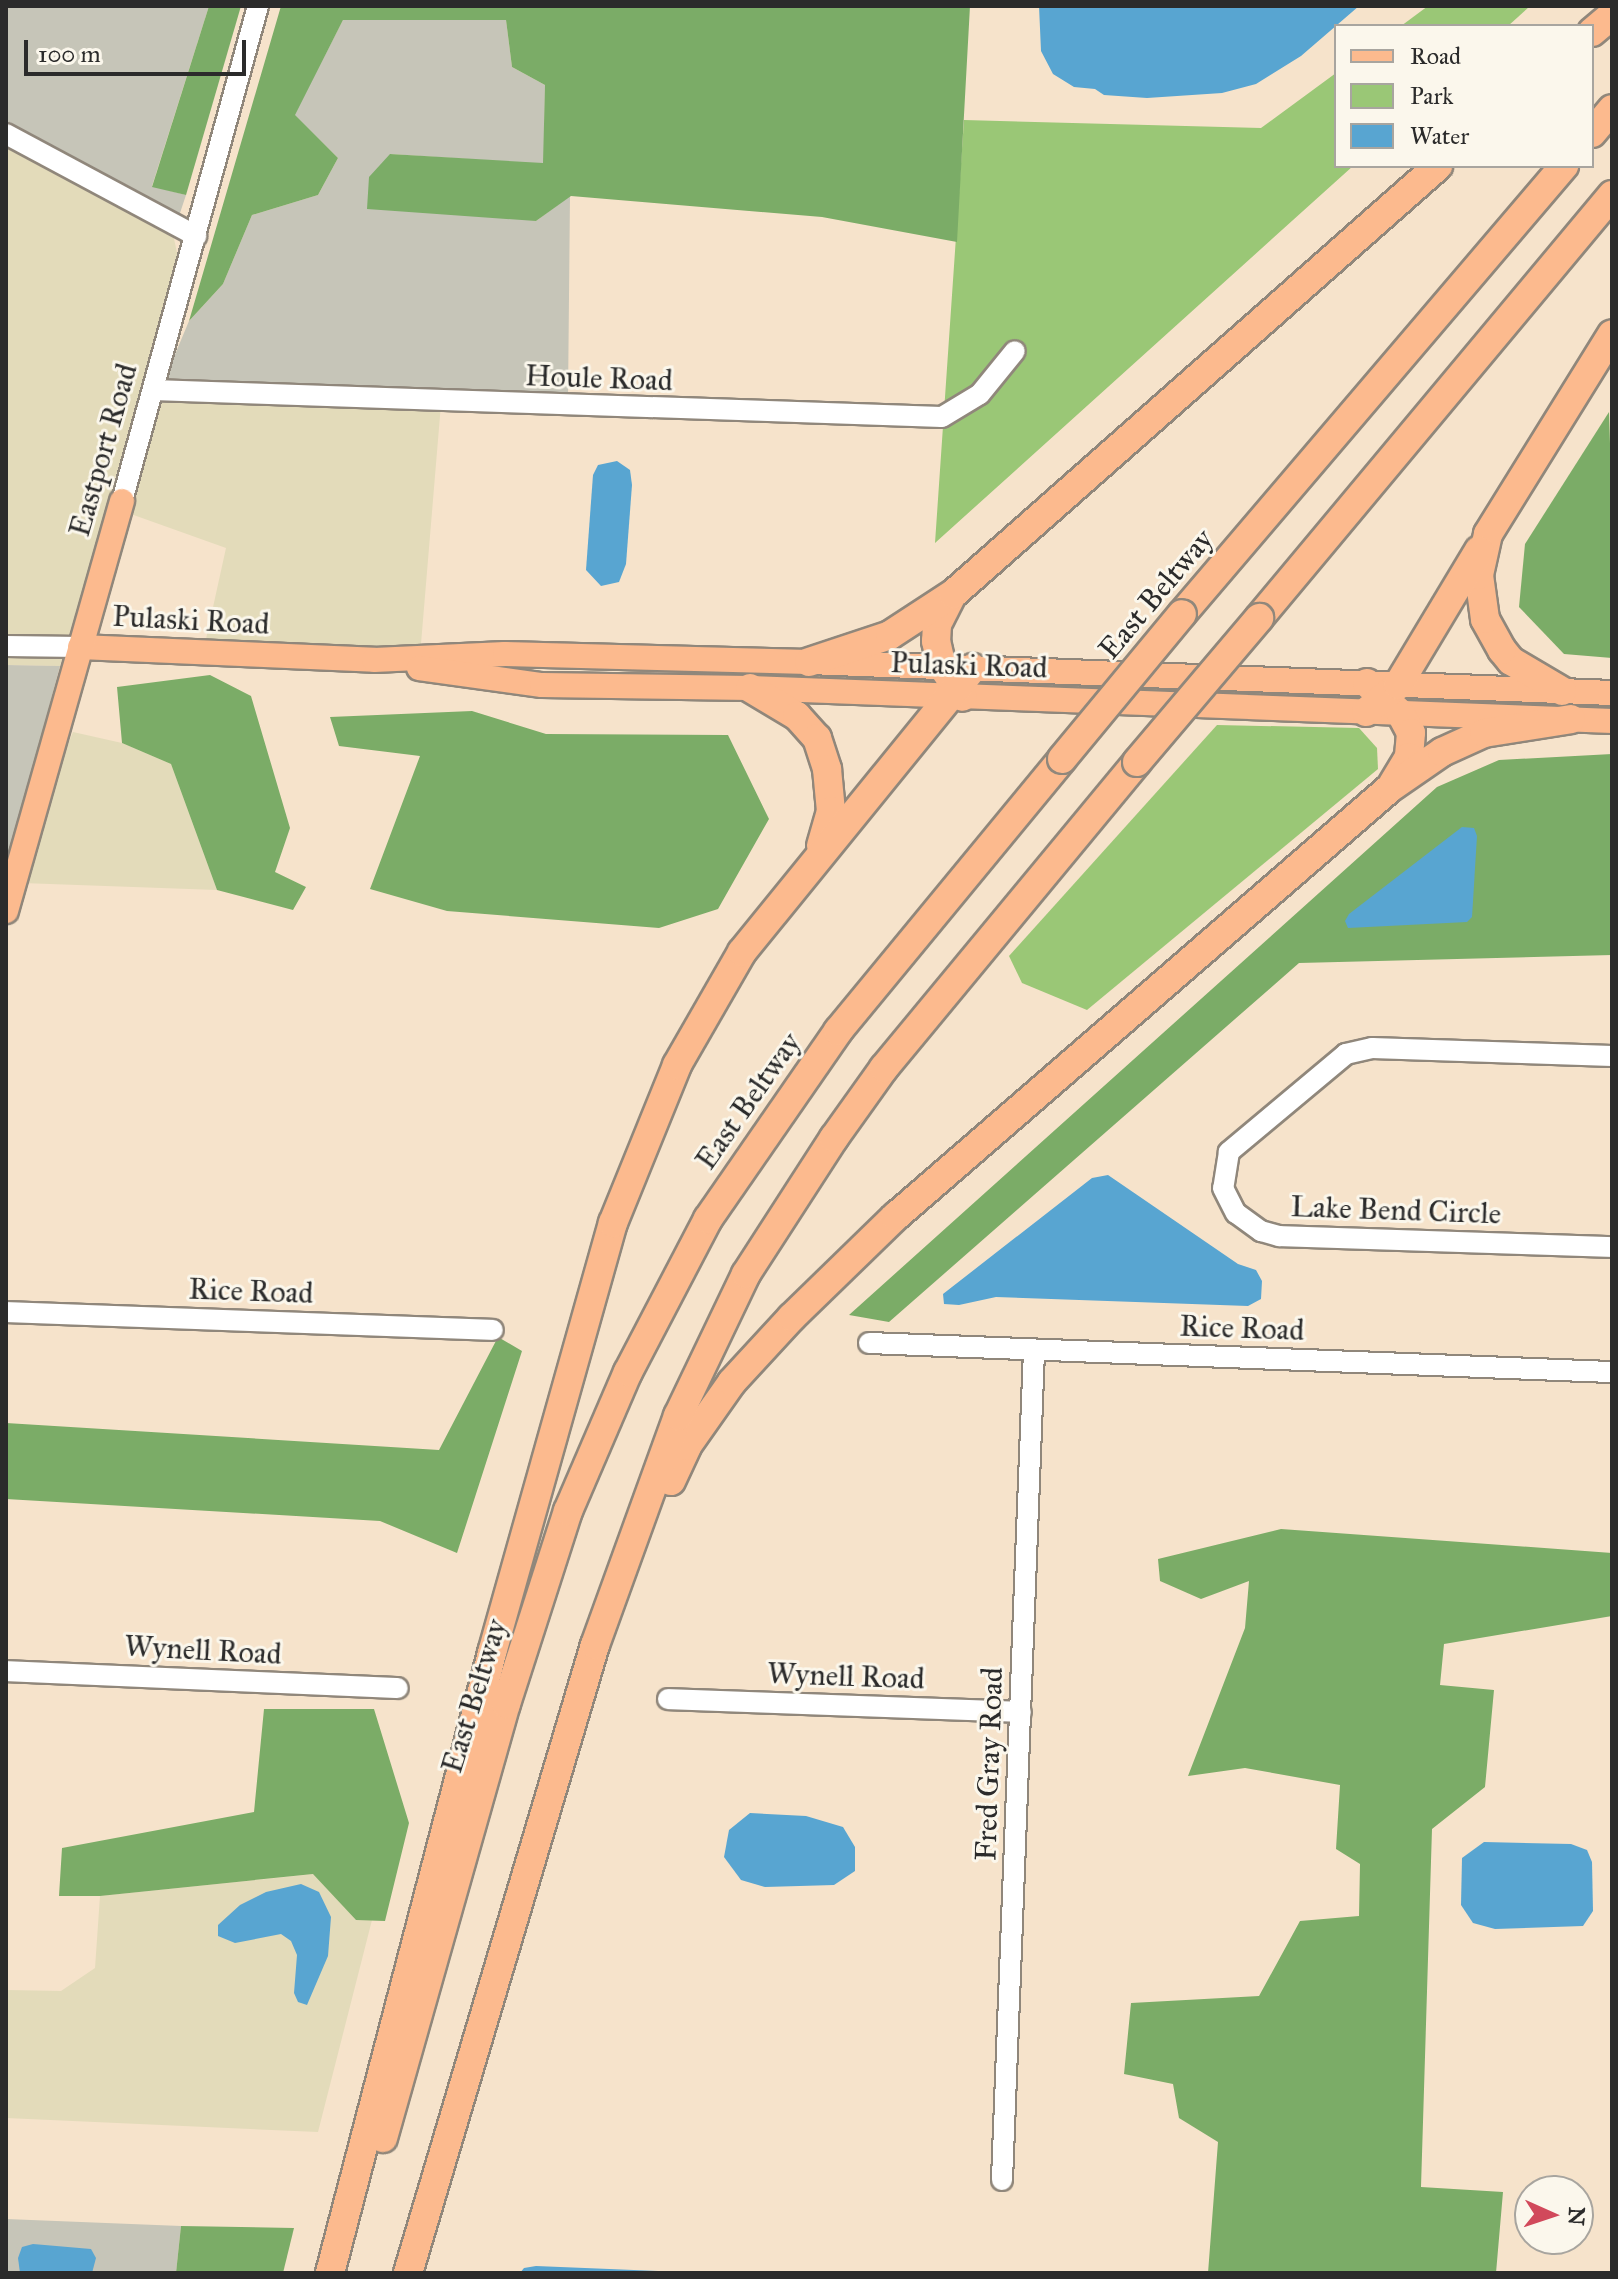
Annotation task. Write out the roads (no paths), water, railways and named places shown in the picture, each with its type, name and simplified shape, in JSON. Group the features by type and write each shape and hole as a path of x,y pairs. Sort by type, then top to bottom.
{"highway":[{"path":"1594,30 1612,15"},
{"path":"1594,131 1612,109"},
{"path":"809,662 863,647 890,635 953,594 1436,168"},
{"name":"East Beltway","path":"345,2273 506,1704 568,1511 628,1372 708,1219 838,1031 1182,614 1562,168"},
{"path":"408,2273 595,1645 678,1416 746,1274 834,1138 884,1068 1612,195"},
{"path":"1390,788 1409,757 1411,733 1383,698 1612,334"},
{"path":"1488,534 1479,589 1491,632 1511,661 1562,691"},
{"path":"330,2273 492,1653 613,1223 677,1065 742,952 957,683 936,641 937,624 953,594"},
{"path":"750,688 797,716 817,738 827,769 831,811 819,854"},
{"path":"595,1645 687,1446 732,1382 792,1317 895,1217 1390,788 1442,752 1484,733 1571,719"}],"main road":[{"name":"Eastport Road","path":"6,911 122,501"},
{"name":"Pulaski Road","path":"80,647 374,660 505,654 809,662 957,683"},
{"name":"Pulaski Road","path":"374,660 542,685 750,688 957,683 1383,698 1562,691 1612,693"},
{"name":"Pulaski Road","path":"1383,698 1612,721"}],"street":[{"name":"Eastport Road","path":"122,501 258,6"},
{"path":"6,134 196,236"},
{"name":"Houle Road","path":"153,390 942,417 980,394 1015,351"},
{"name":"Pulaski Road","path":"6,646 80,647"},
{"name":"Lake Bend Circle","path":"1612,1056 1372,1048 1346,1054 1229,1152 1223,1188 1236,1213 1261,1231 1279,1236 1612,1247"},
{"name":"Rice Road","path":"6,1312 493,1330"},
{"name":"Rice Road","path":"869,1343 1612,1372"},
{"name":"Fred Gray Road","path":"1002,2180 1034,1350"},
{"name":"Wynell Road","path":"6,1671 398,1688"},
{"name":"Wynell Road","path":"668,1699 1021,1712"}],"water":[{"path":"1039,6 1359,6 1338,24 1334,24 1334,28 1301,56 1256,84 1222,93 1147,98 1104,95 1095,89 1074,87 1053,74 1041,51"},
{"path":"617,461 630,470 632,485 626,564 619,582 601,586 586,570 593,475 598,465"},
{"path":"1462,827 1474,828 1477,836 1472,917 1467,922 1348,928 1345,921 1349,914"},
{"path":"1108,1175 1238,1264 1256,1270 1262,1281 1261,1299 1248,1306 996,1297 959,1305 944,1304 943,1294 1092,1178"},
{"path":"750,1813 806,1816 843,1827 855,1847 855,1871 834,1885 765,1887 741,1880 724,1857 729,1830"},
{"path":"1484,1842 1571,1844 1587,1850 1592,1862 1593,1911 1583,1926 1495,1929 1473,1923 1461,1905 1462,1858"},
{"path":"301,1884 319,1892 331,1917 328,1956 307,2005 298,2002 294,1993 297,1955 291,1941 281,1934 235,1943 218,1936 218,1925 240,1905 266,1892"},
{"path":"33,2244 91,2249 96,2258 92,2273 20,2273 18,2258 22,2247"},
{"path":"524,2268 707,2273 520,2273"}]}
